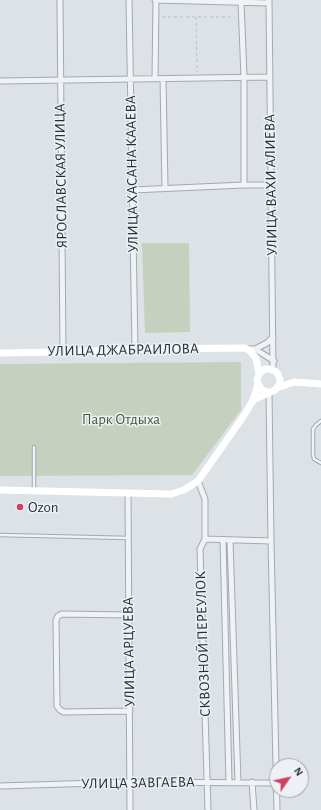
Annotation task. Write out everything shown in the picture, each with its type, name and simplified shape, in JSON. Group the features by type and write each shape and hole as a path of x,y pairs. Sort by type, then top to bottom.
{"street":[{"name":"ЯРОСЛАВСКАЯ УЛИЦА","path":"60,0 63,352"},
{"name":"УЛИЦА ХАСАНА КААЕВА","path":"129,0 135,349"},
{"path":"155,79 155,0 241,2 269,1"},
{"name":"УЛИЦА ВАХИ АЛИЕВА","path":"269,1 273,337 276,372"},
{"path":"241,2 244,77 244,185"},
{"path":"0,81 270,77"},
{"path":"163,79 165,188"},
{"path":"132,190 271,185"},
{"path":"255,349 267,343 273,337"},
{"path":"0,490 171,494 184,490 198,481 245,414 253,400 258,384 259,374 256,358 245,348"},
{"name":"УЛИЦА ДЖАБРАИЛОВА","path":"0,353 135,349 245,348 255,349 274,361"},
{"path":"259,374 265,369 276,372 294,382"},
{"path":"276,372 280,380 277,388"},
{"path":"253,400 277,388 294,382 321,384"},
{"path":"258,384 262,390 269,392"},
{"path":"269,392 270,541 276,758"},
{"name":"СКВОЗНОЙ ПЕРЕУЛОК","path":"198,481 205,499 205,539 200,550 208,810"},
{"name":"УЛИЦА АРЦУЕВА","path":"128,494 130,810"},
{"path":"205,539 270,541"},
{"path":"223,540 229,782"},
{"path":"230,540 238,782"},
{"path":"129,614 62,614 58,616 56,620 57,706 60,710 64,712 130,711"},
{"name":"УЛИЦА ЗАВГАЕВА","path":"0,786 130,782 269,782"},
{"path":"252,782 254,810"},
{"path":"277,798 277,810"}],"lane":[{"path":"321,421 313,429 314,459 321,463"},
{"path":"34,447 34,491"},
{"path":"0,535 129,538"}],"path":[{"path":"156,17 242,16"},
{"path":"196,17 197,78"}],"green space":[{"path":"142,243 189,243 190,332 145,333"},
{"name":"Парк Отдыха","path":"241,362 241,410 192,475 0,476 0,364"}],"place":[{"name":"Ozon","path":"20,507"}]}
